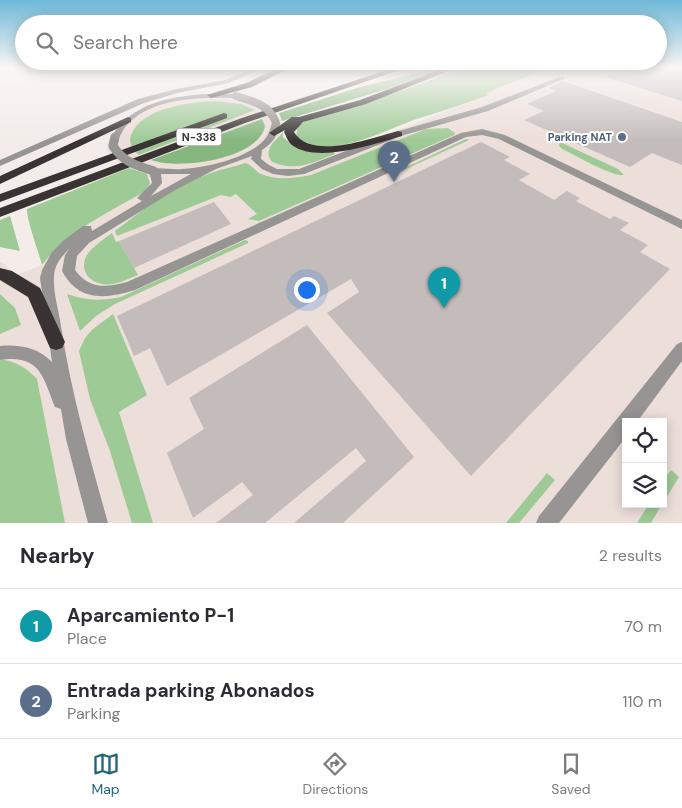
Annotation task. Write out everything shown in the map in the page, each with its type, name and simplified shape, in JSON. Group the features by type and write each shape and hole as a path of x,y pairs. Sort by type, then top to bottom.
{"highway":[{"path":"212,95 222,92"},
{"name":"N-338","path":"0,214 242,121 324,92"},
{"path":"274,133 283,125 300,116 379,92"},
{"path":"387,92 363,102 300,120 292,126 289,132 293,141 300,145 327,149 355,145 398,134"},
{"name":"N-338","path":"0,198 274,99"},
{"path":"0,180 128,120"},
{"path":"0,274 7,276 34,293 56,342"}],"street":[{"path":"0,163 141,101 171,92"},
{"path":"258,150 256,159 269,170 291,173 312,169 398,134 500,103 526,92"},
{"path":"212,95 236,96 264,106 271,111 276,123 274,133 258,150 235,161 213,167 173,172 154,171 123,160 113,146 117,132 128,120 153,106 170,100 212,95"},
{"path":"213,167 173,187 85,240 71,256 68,271 73,279 85,289 94,291 111,291 130,286 464,135 482,132 516,143 682,225"},
{"path":"98,523 75,439 56,342 48,268 54,258 69,242 88,228 140,199 154,188 158,181 158,176 154,171"},
{"path":"629,418 682,349"},
{"path":"0,353 22,354 35,358 47,368 75,439"},
{"path":"546,523 622,427"}],"shaded area":[{"path":"486,92 682,92 682,523 0,523 0,262 16,275 42,265 61,242 102,215 150,179 147,174 118,162 108,152 107,144 111,136 132,114 153,105 184,97 207,94 226,94 261,100 273,107 282,121 283,132 267,150 272,162 291,167 367,142 488,95 485,93"}],"green space":[{"path":"343,92 376,92 282,121 279,113"},
{"path":"396,92 487,92 486,93 489,95 359,141 342,145 325,146 310,144 296,136 298,126 309,119"},
{"path":"216,101 241,104 255,110 139,155 132,146 130,138 137,126 145,118 156,112 181,105"},
{"path":"262,119 265,126 259,138 248,147 233,154 216,160 197,163 163,163 151,160"},
{"path":"448,128 455,133 454,135 259,221 248,219 257,214 236,194 230,197 221,195 117,236 115,231 173,191 198,178 215,172 245,163 261,174 273,178 311,175 426,129"},
{"path":"283,132 283,137 300,148 333,152 335,154 297,166 281,165 272,162 268,153 269,149"},
{"path":"466,139 469,140 390,175"},
{"path":"560,142 618,169 624,175 611,173 562,149 559,146"},
{"path":"129,168 147,174 150,183 146,191 104,214 77,232 64,242 42,265 27,209"},
{"path":"10,216 20,251 0,247 0,220"},
{"path":"112,233 116,242 119,241 138,275 122,282 100,284 86,274 84,263 91,250"},
{"path":"245,240 248,243 115,304 96,316 80,331 67,294 94,300 121,297"},
{"path":"0,294 15,308 21,325 0,334"},
{"path":"113,314 147,395 119,412 153,523 132,523 110,451 90,399 79,351 85,338 93,329"},
{"path":"0,359 11,361 37,379 65,523 0,523"},
{"path":"671,470 679,477 667,496 667,476"},
{"path":"547,473 555,480 519,523 506,523"},
{"path":"646,508 660,508 651,523 637,523"}],"building":[{"name":"Parking NAT","path":"553,92 596,92 682,122 682,165 652,153 630,167 524,120 544,111 527,104"},
{"path":"654,92 682,92 682,101"},
{"path":"481,142 510,157 504,160 530,174 519,180 554,200 567,191 580,198 576,201 610,219 614,216 629,223 620,230 648,245 640,252 670,269 471,476 327,313 359,292 351,279 167,386 150,348 134,356 117,316"},
{"path":"214,202 231,224 134,268 119,241"},
{"path":"307,325 414,457 343,523 294,523 366,461 356,448 265,523 216,523 253,495 242,482 193,518 167,453 204,429 189,398"}],"place":[{"name":"Parking NAT","path":"622,137"},
{"name":"Entrada parking Abonados","path":"394,182"},
{"name":"Aparcamiento P-1","path":"444,308"}]}
